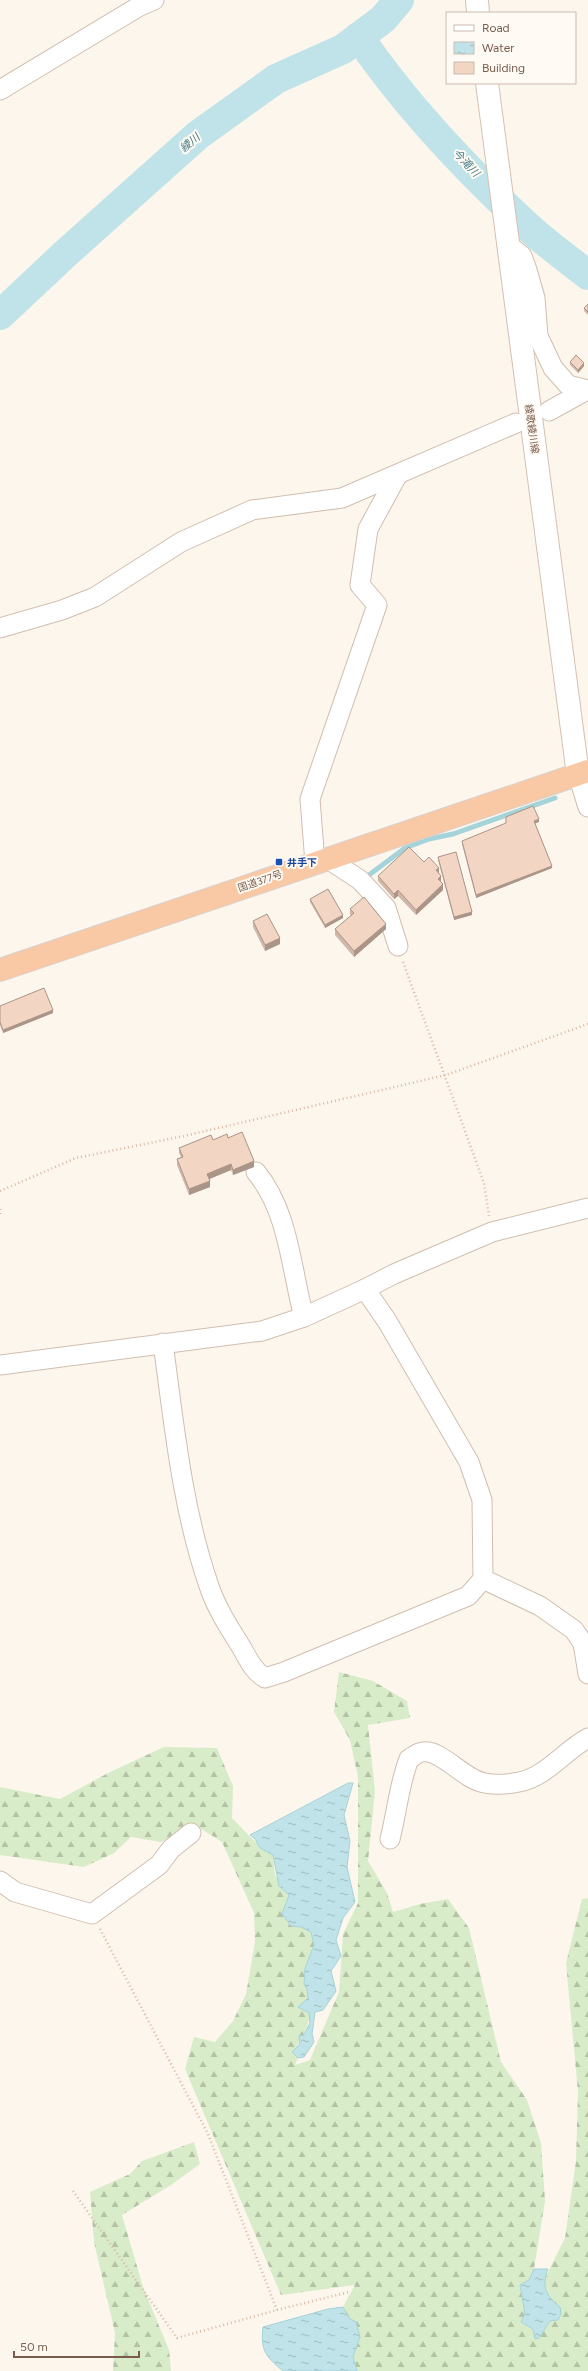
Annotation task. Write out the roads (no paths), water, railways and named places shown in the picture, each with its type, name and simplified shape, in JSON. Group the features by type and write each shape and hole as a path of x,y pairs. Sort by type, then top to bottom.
{"highway":[{"name":"国道377号","path":"0,970 583,773"}],"main road":[{"path":"477,0 478,12"},
{"name":"綾歌綾川線","path":"487,84 506,238 583,773"}],"street":[{"path":"0,90 138,7 154,0"},
{"path":"506,238 522,256 535,298 538,336 553,368 568,385 588,390"},
{"path":"549,411 588,390"},
{"path":"0,628 62,610 95,597 181,542 252,510 342,498 516,423"},
{"path":"398,474 368,529 360,585 377,605 310,799 322,861 360,880 386,908 398,946"},
{"path":"583,773 588,806"},
{"path":"256,1172 263,1181 287,1233 294,1280 304,1317"},
{"path":"0,1365 163,1343 262,1332 304,1317 394,1274 492,1232 588,1208"},
{"path":"163,1343 179,1458 191,1522 207,1579 222,1616 255,1672 265,1678 284,1672 468,1596 483,1579 482,1500 470,1462 387,1321 365,1289"},
{"path":"483,1579 540,1606 574,1630 585,1647 588,1674"},
{"path":"390,1839 398,1808 401,1780 409,1758 423,1752 435,1754 463,1774 484,1783 518,1782 538,1776 560,1756 588,1738"},
{"path":"0,1881 15,1892 92,1914 159,1865 170,1849 190,1833"}],"water":[{"path":"348,1783 353,1783 344,1815 350,1841 347,1867 355,1902 343,1918 336,1940 341,1956 331,1971 336,1991 323,2010 315,2012 312,2034 314,2042 304,2057 298,2058 292,2052 300,2044 299,2036 304,2035 310,2023 309,2013 298,2007 308,1998 307,1989 304,1984 305,1968 314,1945 311,1932 301,1927 291,1926 282,1914 289,1895 279,1886 273,1855 260,1848 255,1839 250,1835"},
{"path":"534,2269 548,2269 545,2281 546,2290 551,2299 560,2307 561,2314 558,2320 550,2321 539,2338 535,2339 533,2329 521,2322 525,2314 520,2285 529,2280"},
{"path":"343,2307 349,2318 356,2322 360,2337 353,2357 357,2371 283,2371 268,2357 262,2342 263,2327 328,2309"}],"waterway":[{"name":"綾川","path":"0,315 65,254 198,135 276,79 343,49 383,19 399,0"},
{"name":"今滝川","path":"359,37 416,111 482,182 533,232 588,275"},
{"path":"365,878 405,848 429,839 453,834 555,798"}],"place":[{"name":"井手下","path":"279,862"}]}
